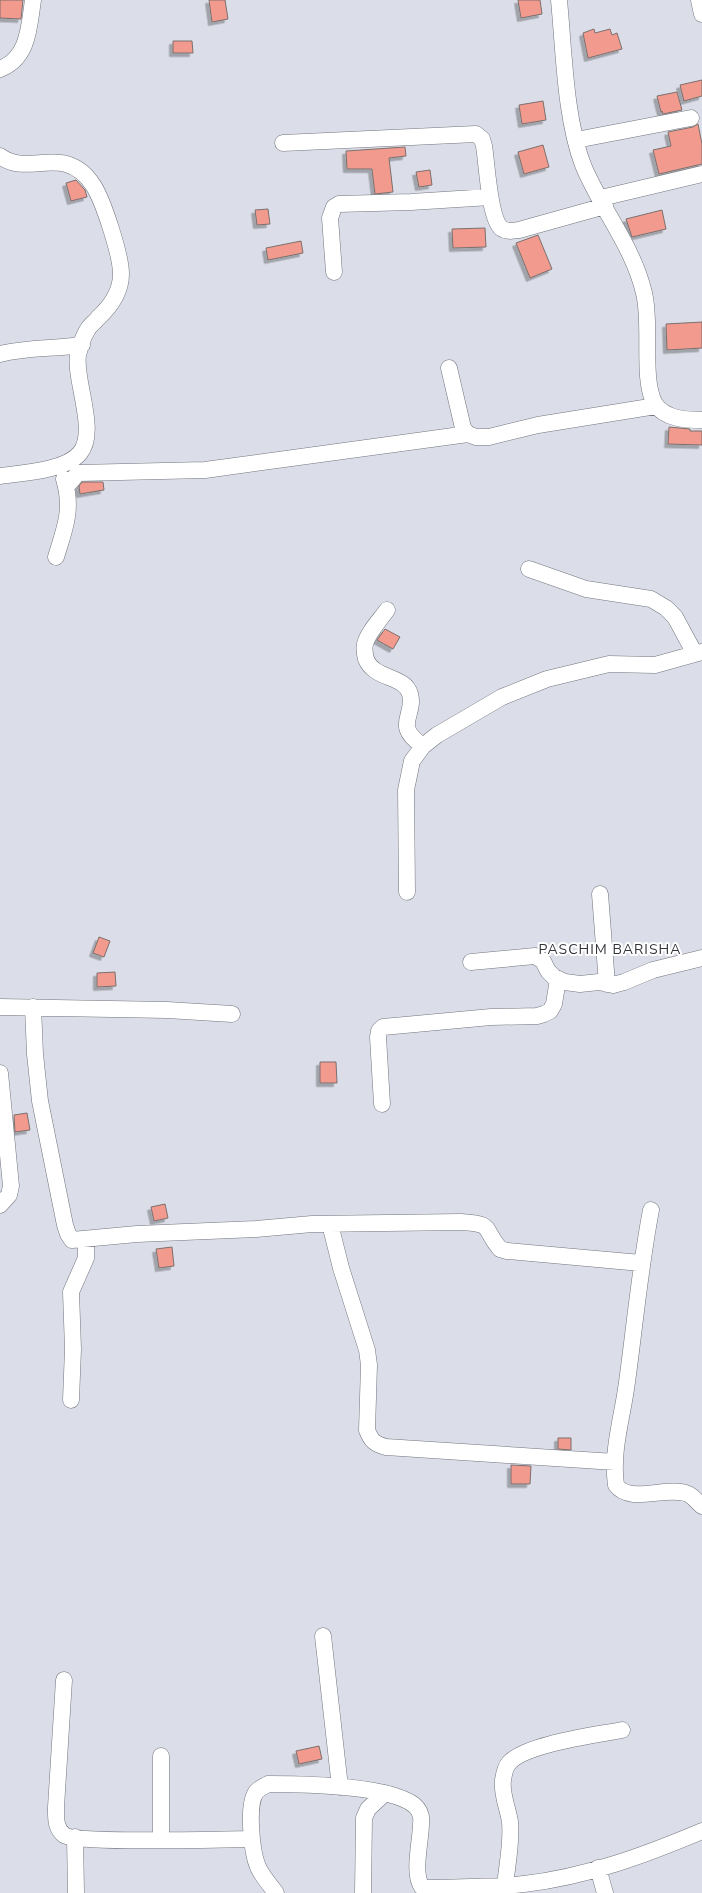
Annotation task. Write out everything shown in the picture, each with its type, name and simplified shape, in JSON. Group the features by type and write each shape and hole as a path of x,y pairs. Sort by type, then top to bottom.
{"street":[{"path":"0,68 14,61 26,42 33,0"},
{"path":"559,0 571,117 583,165 633,258 645,294 649,323 650,393 656,406 665,413 678,418 702,420"},
{"path":"699,0 702,14"},
{"path":"576,140 690,118"},
{"path":"283,143 476,134 482,139 484,146 490,197 495,218 501,227 508,232 519,230 603,202 702,174"},
{"path":"0,156 16,163 68,163 81,170 92,184 102,202 121,273 118,292 109,306 88,329 78,355 78,366 86,416 86,442 81,452 71,461 60,465 41,470 0,476"},
{"path":"334,272 330,218 334,207 339,204 411,202 490,197"},
{"path":"0,354 25,349 59,348 82,345"},
{"path":"449,368 463,428 468,434"},
{"path":"66,488 78,473 205,470 468,434 476,437 488,437 538,425 656,406"},
{"path":"56,557 69,508 60,465"},
{"path":"407,892 406,790 412,761 423,746 437,735 502,697 547,679 602,665 655,665 699,653 675,617 666,608 651,599 586,589 529,569"},
{"path":"387,610 365,644 365,654 369,665 374,670 398,681 408,690 411,700 406,723 414,740 423,746"},
{"path":"600,894 607,984"},
{"path":"471,962 535,956 539,958 548,971 558,979 571,984 599,982 619,984 653,970 702,958"},
{"path":"382,1104 378,1037 379,1031 383,1027 407,1023 491,1017 537,1016 550,1011 554,1004 558,979"},
{"path":"0,1007 33,1006 232,1014"},
{"path":"33,1006 35,1054 40,1101 65,1225 72,1240 137,1234 330,1224 397,1222 478,1223 487,1227 500,1249 506,1251 641,1263"},
{"path":"0,1073 11,1186 9,1195 0,1206"},
{"path":"651,1210 641,1263 627,1382 615,1462 616,1484 624,1492 636,1494 681,1492 692,1496 702,1506"},
{"path":"330,1224 341,1268 367,1350 369,1365 368,1430 370,1439 376,1444 386,1447 615,1462"},
{"path":"71,1400 71,1292 86,1258 86,1239"},
{"path":"323,1636 340,1788"},
{"path":"64,1680 56,1821 59,1830 65,1836 161,1840 252,1839"},
{"path":"505,1886 510,1839 510,1823 503,1782 504,1772 509,1763 522,1753 540,1747 622,1730"},
{"path":"161,1756 161,1840"},
{"path":"276,1893 259,1868 254,1855 252,1839 252,1801 257,1791 268,1784 340,1788 385,1793 414,1804 421,1815 418,1878 422,1887 505,1886 540,1882 598,1868 642,1855 702,1831"},
{"path":"363,1893 364,1818 368,1809 385,1793"},
{"path":"75,1837 76,1893"},
{"path":"598,1868 605,1893"}],"building":[{"path":"0,0 23,0 21,19 0,18"},
{"path":"209,0 225,0 228,19 212,22"},
{"path":"518,0 540,0 542,14 521,18"},
{"path":"594,29 595,33 610,29 612,35 617,33 622,49 588,58 583,33"},
{"path":"173,41 192,41 193,53 173,53"},
{"path":"702,80 702,96 684,101 680,85"},
{"path":"677,92 682,110 663,114 662,111 661,112 657,96"},
{"path":"543,101 546,120 522,124 519,105"},
{"path":"698,124 702,144 702,164 659,174 653,150 671,146 668,132 693,127"},
{"path":"543,145 549,167 524,174 518,152"},
{"path":"405,147 406,156 389,158 393,192 375,194 372,169 347,169 346,151"},
{"path":"430,170 432,185 419,187 416,172"},
{"path":"76,180 85,190 87,197 71,201 66,183"},
{"path":"268,209 270,224 257,225 255,210"},
{"path":"662,210 666,229 632,237 626,219"},
{"path":"485,228 486,247 453,248 452,229"},
{"path":"538,235 552,269 530,278 516,243"},
{"path":"301,241 303,253 268,260 266,248"},
{"path":"702,322 702,348 667,350 666,324"},
{"path":"669,427 690,429 690,431 702,431 702,445 668,444"},
{"path":"82,482 103,482 104,490 80,494 79,486"},
{"path":"385,629 400,637 393,649 377,640"},
{"path":"99,937 110,941 104,957 93,953"},
{"path":"115,972 116,986 97,987 97,973"},
{"path":"320,1062 336,1062 337,1083 320,1083"},
{"path":"27,1113 30,1130 15,1132 14,1115"},
{"path":"165,1204 168,1218 154,1221 151,1207"},
{"path":"172,1247 174,1266 159,1268 156,1249"},
{"path":"558,1438 571,1438 571,1450 558,1449"},
{"path":"511,1465 531,1466 530,1484 511,1484"},
{"path":"319,1746 322,1759 299,1764 296,1751"}],"district":[{"name":"PASCHIM BARISHA","path":"610,949"}]}
